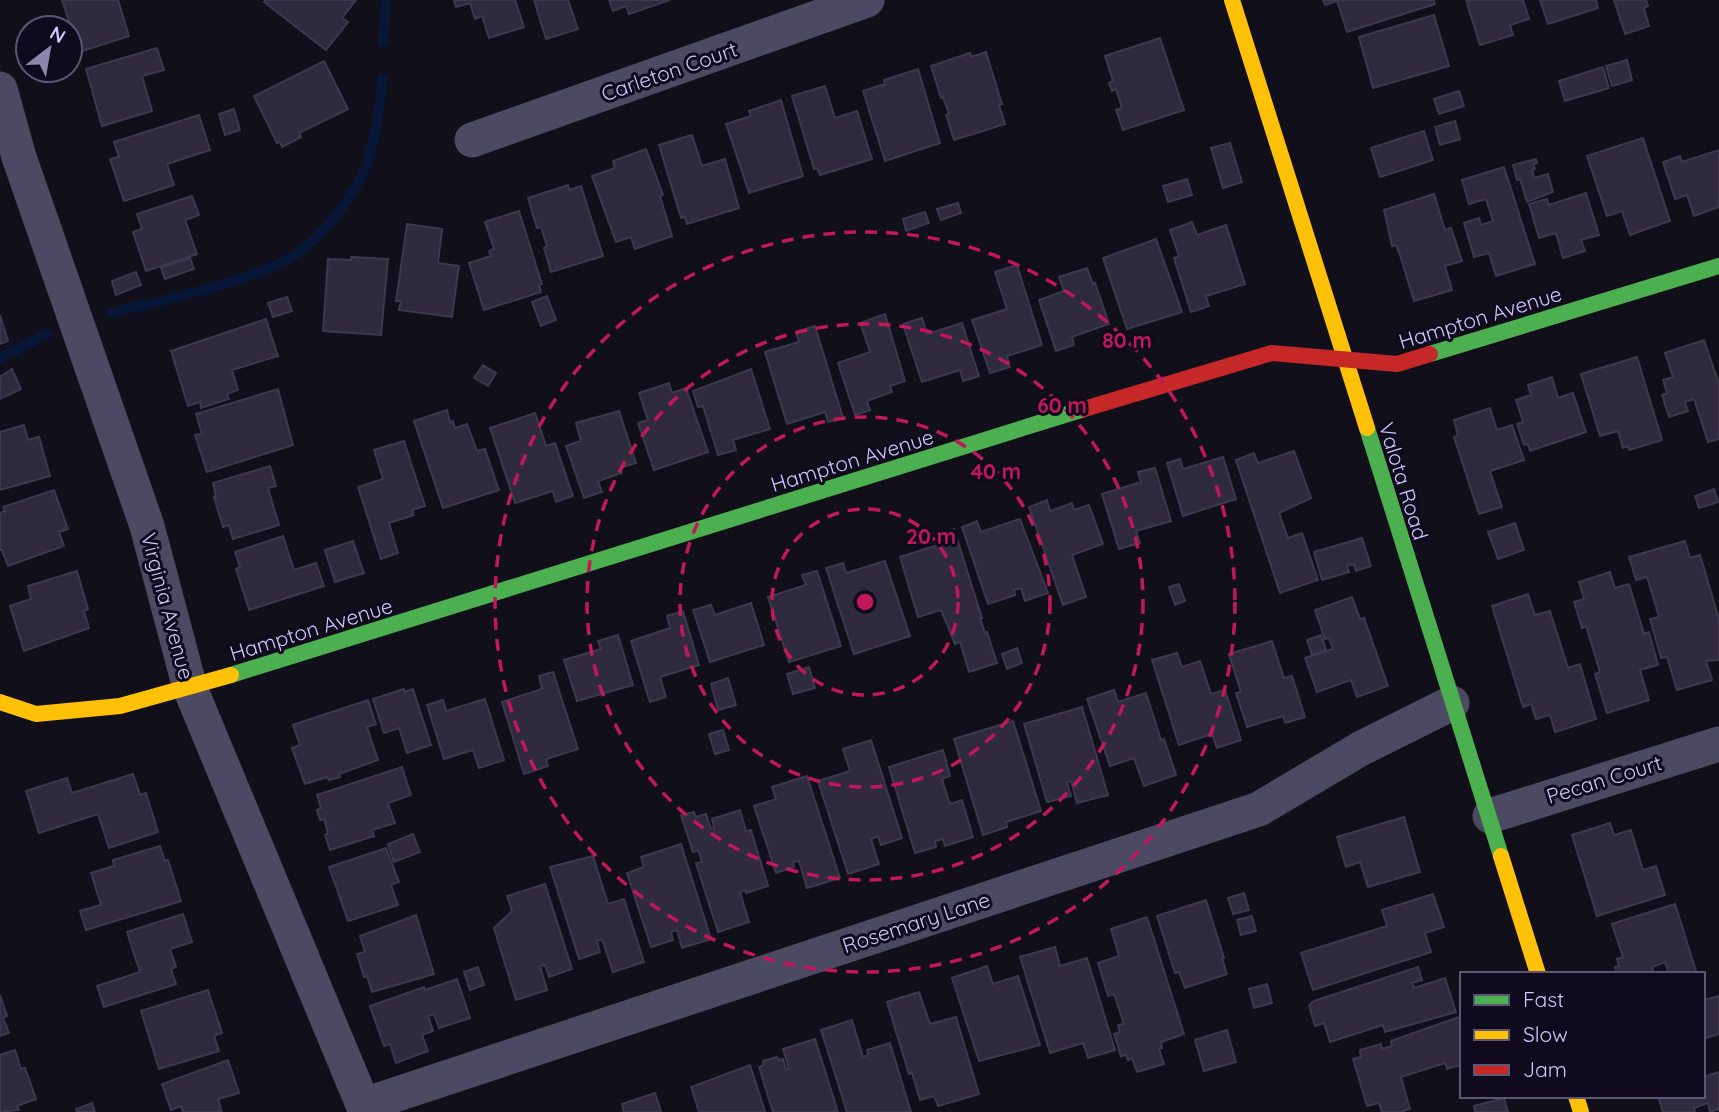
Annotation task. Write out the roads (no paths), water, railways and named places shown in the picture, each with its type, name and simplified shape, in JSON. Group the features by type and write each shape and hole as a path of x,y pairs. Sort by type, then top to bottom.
{"street":[{"name":"Carleton Court","path":"472,140 867,0"},
{"name":"Valota Road","path":"1232,0 1537,972"},
{"name":"Virginia Avenue","path":"0,89 10,161 147,526 190,688 365,1108"},
{"name":"Hampton Avenue","path":"0,702 36,714 120,706 190,688 1199,373 1272,353 1397,364 1719,266"},
{"name":"Rosemary Lane","path":"365,1108 1259,809 1360,749 1452,703"},
{"name":"Pecan Court","path":"1490,816 1719,744"}],"waterway":[{"path":"383,42 386,0"},
{"path":"112,313 246,277 286,260 312,241 347,202 363,172 376,128 382,79"},
{"path":"0,358 47,334"}]}
